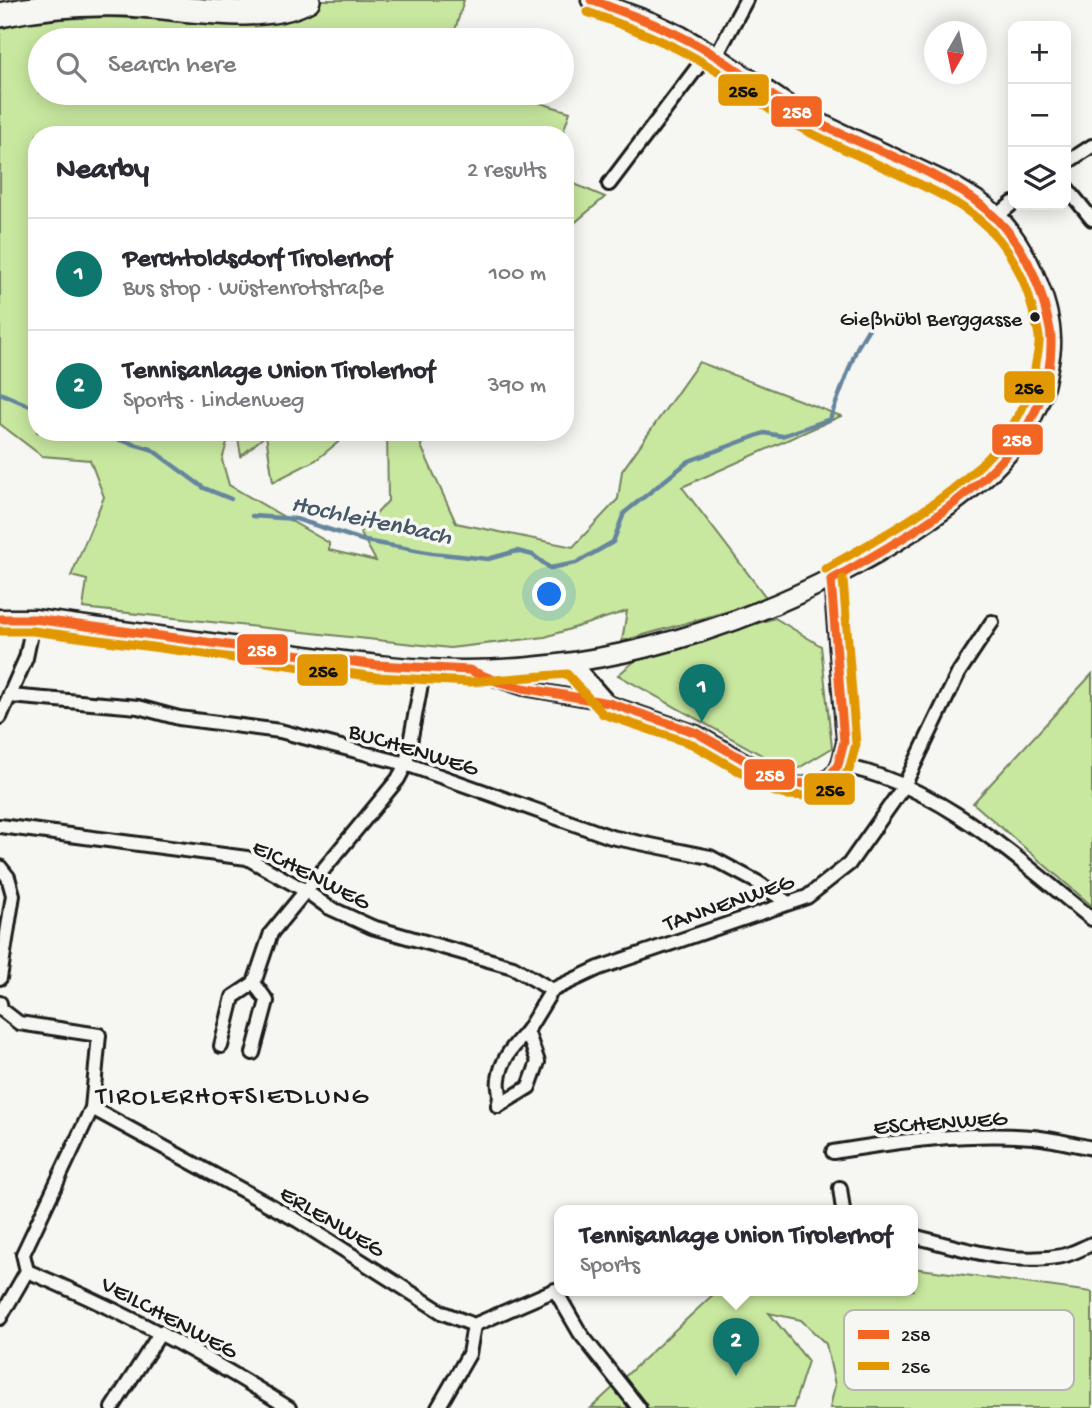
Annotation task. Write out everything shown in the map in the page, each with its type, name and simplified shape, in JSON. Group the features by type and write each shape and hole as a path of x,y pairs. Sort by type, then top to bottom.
{"highway":[{"path":"0,16 30,9 81,4 164,6 248,13 285,9 308,0"}],"main road":[{"path":"0,619 34,619 377,665 469,670 572,661 636,649 709,630 831,580 883,551 986,478 1027,428 1041,400 1050,359 1051,337 1035,275 997,216 953,186 803,115 712,54 651,22 592,0"}],"street":[{"path":"608,184 712,54 746,0"},
{"path":"1071,160 1092,146"},
{"path":"1071,193 1092,219"},
{"path":"997,216 1008,207"},
{"path":"469,670 523,688 609,703 697,733 781,781 794,785 809,785 822,781 838,765 844,742 831,580"},
{"path":"0,717 26,658 34,619"},
{"name":"TANNENWEG","path":"552,990 599,968 807,897 849,864 904,786 959,672 992,622"},
{"path":"572,661 609,703"},
{"path":"221,1046 233,997 254,983 271,933 398,779 406,764 424,668"},
{"name":"BUCHENWEG","path":"10,696 138,707 179,718 280,731 406,764 611,837 710,857 757,882 788,903"},
{"path":"838,765 904,786 979,828 1092,919"},
{"name":"EICHENWEG","path":"0,826 247,859 328,906 372,927 513,967 552,990"},
{"path":"0,867 8,877 13,895 0,978"},
{"path":"253,1053 267,1001 254,983"},
{"path":"527,1031 538,1062 529,1087 498,1106 502,1096 498,1080 508,1050 527,1031 552,990"},
{"path":"0,1003 1,1009 19,1023 99,1035 92,1108 23,1254 27,1271 0,1318"},
{"name":"ERLENWEG","path":"92,1108 297,1220 443,1313 474,1325"},
{"name":"ESCHENWEG","path":"833,1152 980,1135 1036,1138 1092,1148"},
{"path":"840,1188 842,1205"},
{"path":"918,1237 990,1255 1022,1259 1063,1256 1092,1244"},
{"name":"VEILCHENWEG","path":"27,1271 86,1295 160,1332 220,1364 281,1406"},
{"path":"438,1408 470,1354 474,1325 554,1290"},
{"path":"558,1296 580,1333 639,1408"},
{"path":"113,1408 160,1332"}],"green space":[{"path":"322,0 464,0 456,28 28,28 28,105 547,105 570,112 565,126 28,126 28,441 227,441 222,460 229,485 329,543 329,550 376,561 360,532 388,501 387,441 422,441 421,446 456,523 573,547 618,499 622,471 699,362 841,416 682,487 768,600 622,641 627,611 545,637 450,648 83,608 87,580 71,576 104,497 90,460 42,456 0,424 0,29 29,20 108,17 240,23 288,18"},
{"path":"574,184 605,197 574,223"},
{"path":"238,441 259,441 241,456"},
{"path":"267,441 340,441 316,460 273,482"},
{"path":"775,618 821,646 832,748 792,772 618,675 636,660"},
{"path":"1092,674 1092,906 973,803"},
{"path":"918,1269 1092,1292 1092,1408 830,1408 835,1385 826,1344 801,1320 769,1313 808,1361 793,1408 591,1408 712,1296 918,1296"}],"waterway":[{"name":"Hochleitenbach","path":"252,516 296,519 365,541 432,553 488,559 517,551 533,555 550,568 576,563 613,542 624,513 689,461 764,433 782,436 830,419 857,348 869,328"},
{"name":"Hochleitenbach","path":"0,393 28,405"},
{"name":"Hochleitenbach","path":"123,441 151,449 204,488 231,499"}],"transit line":[{"name":"258","path":"591,0 686,39 716,56 804,116 922,170 967,195 998,220 1016,242 1036,280 1051,339 1046,382 1031,420 1007,455 976,485 903,538 831,580"},
{"name":"256","path":"587,12 678,49 719,72 787,121 933,190 960,206 997,237 1006,248 1025,284 1038,330 1039,347 1026,399 1009,432 984,461 956,487 890,532 825,569"},
{"name":"256","path":"0,631 33,631 376,677 470,682 567,674 603,714 692,744 775,792 814,796 835,787 849,770 856,744 843,579"},
{"name":"258","path":"0,619 34,619 377,665 469,670 523,688 609,703 697,733 781,781 813,784 828,778 838,765 844,742 831,580"}],"place":[{"name":"Gießhübl Berggasse","path":"1035,317"},
{"name":"Perchtoldsdorf Tirolerhof","path":"702,722"},
{"name":"Tennisanlage Union Tirolerhof","path":"736,1376"}],"district":[{"name":"TIROLERHOFSIEDLUNG","path":"233,1094"}]}
